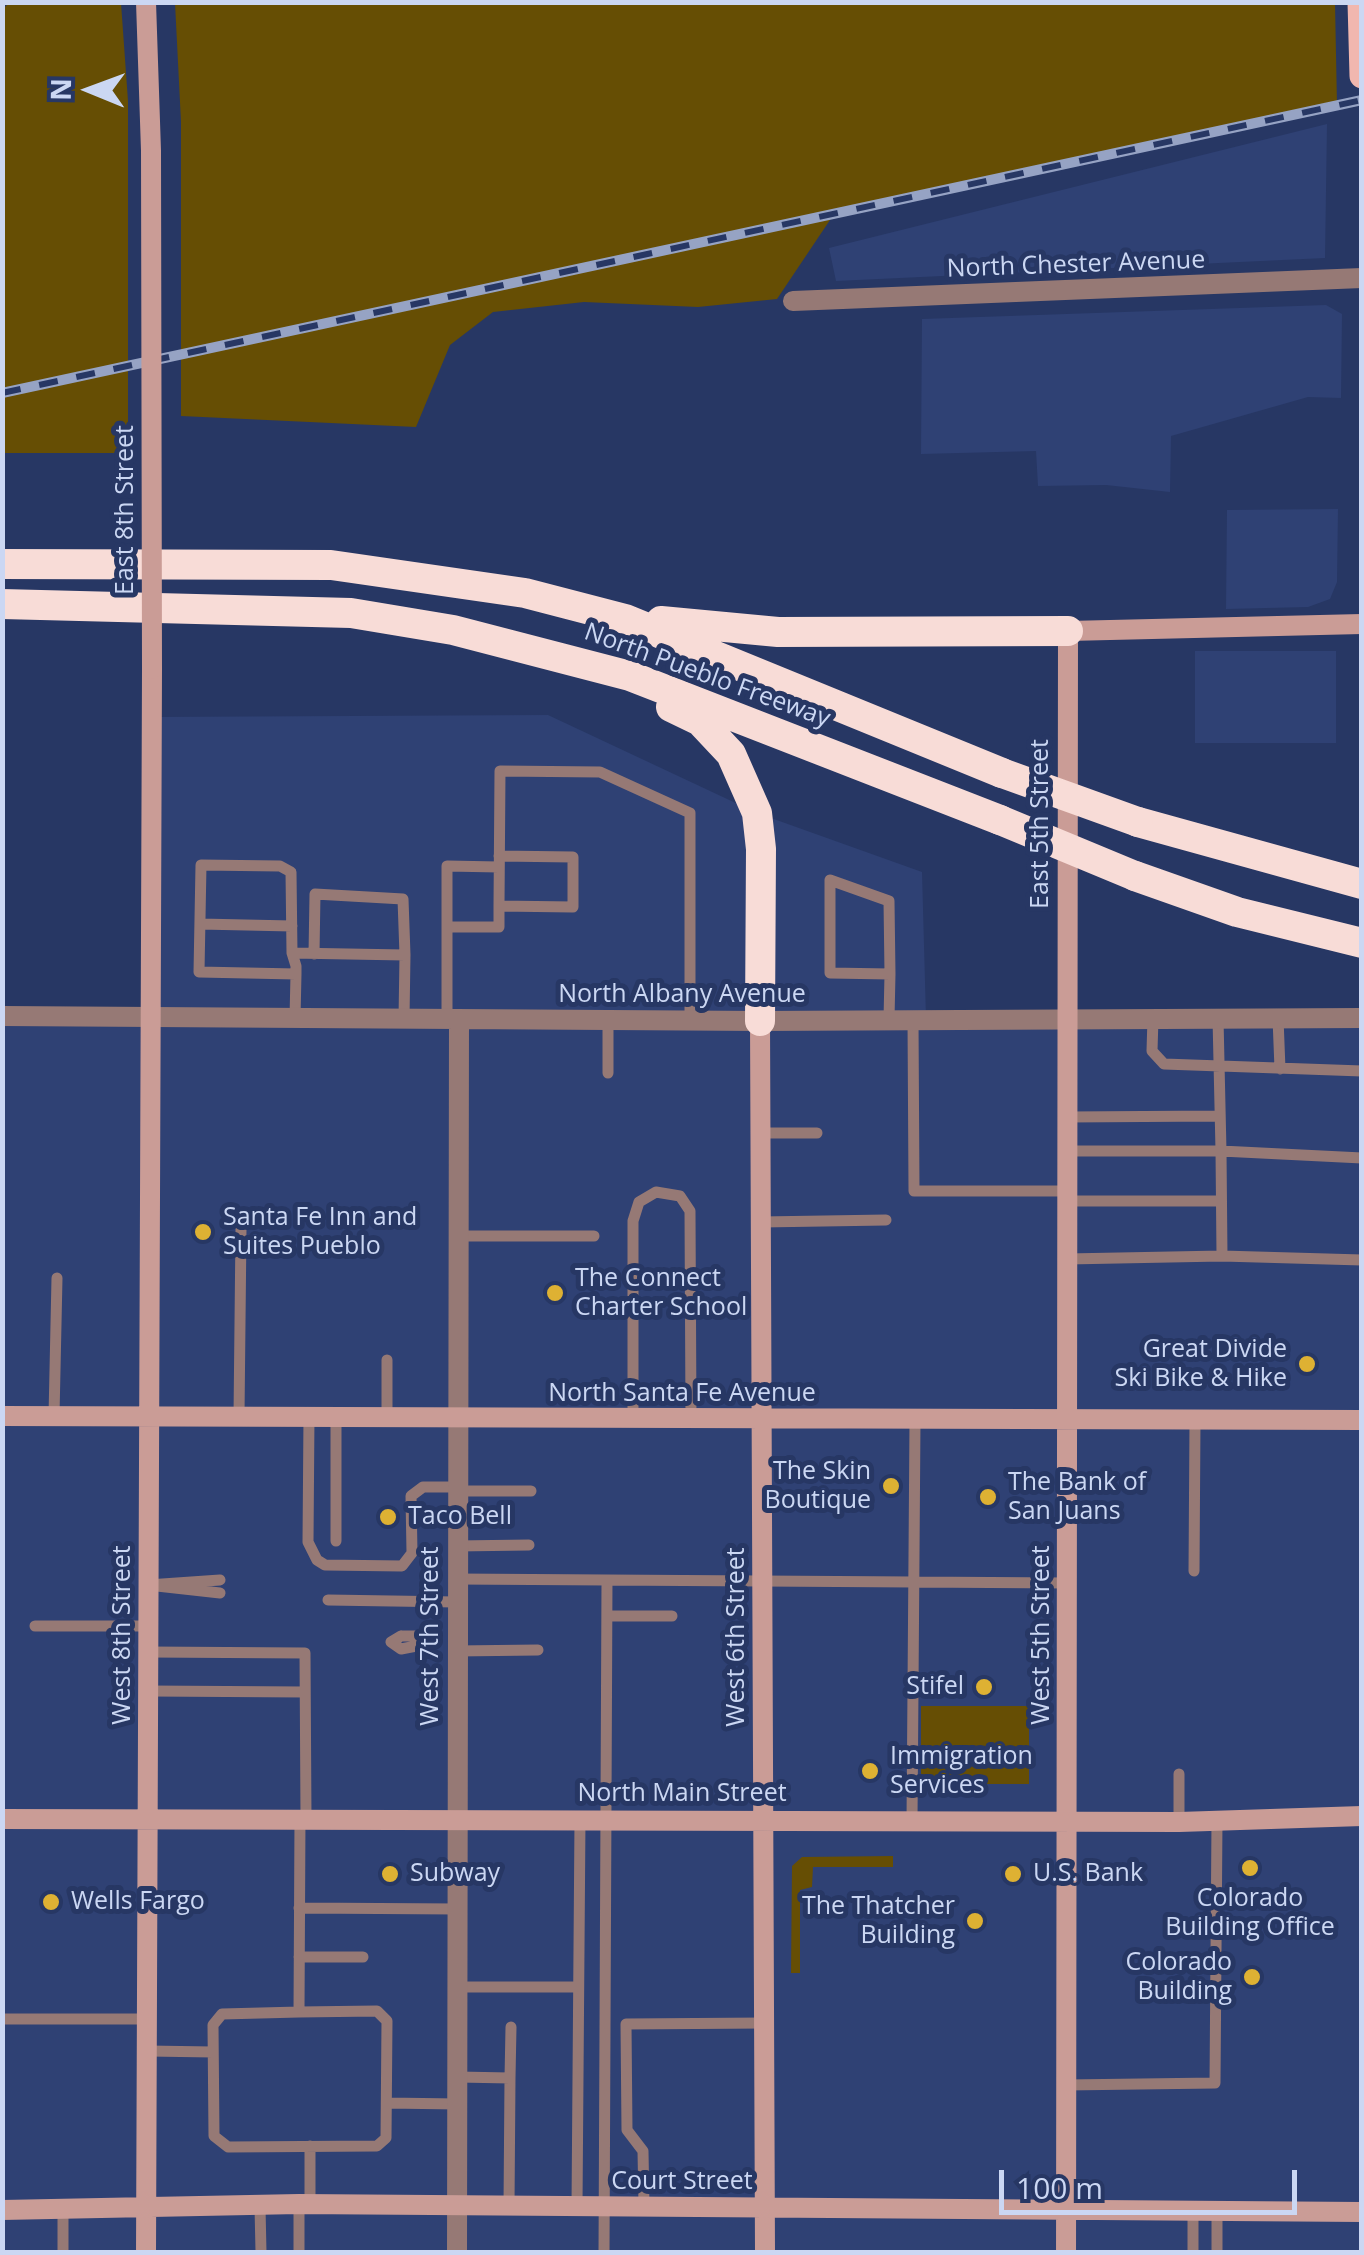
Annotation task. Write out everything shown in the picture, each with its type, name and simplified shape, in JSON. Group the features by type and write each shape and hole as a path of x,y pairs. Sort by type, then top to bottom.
{"highway":[{"name":"North Pueblo Freeway","path":"2,564 331,565 470,582 626,619 1002,773 1138,822 1362,884"},
{"name":"North Pueblo Freeway","path":"2,604 351,613 453,630 584,661 680,694 1135,876 1286,927 1352,943"},
{"path":"626,619 778,632 1068,631"},
{"path":"584,661 700,721 731,754 747,782 761,848 760,1021"}],"main road":[{"path":"1360,2 1362,76"}],"street":[{"name":"East 8th Street","path":"146,2 151,151 151,1017"},
{"name":"North Chester Avenue","path":"794,301 1362,278"},
{"path":"1068,631 1362,624"},
{"name":"East 5th Street","path":"1067,1018 1068,631"},
{"name":"North Albany Avenue","path":"2,1016 760,1021 1362,1018"},
{"name":"West 8th Street","path":"146,2252 151,1017"},
{"name":"West 5th Street","path":"1066,2252 1067,1018"},
{"name":"West 7th Street","path":"453,1019 459,1236 457,2252"},
{"name":"West 6th Street","path":"760,1021 765,2252"},
{"name":"North Santa Fe Avenue","path":"2,1416 1362,1420"},
{"name":"North Main Street","path":"2,1819 1217,1822 1362,1816"},
{"name":"Court Street","path":"2,2210 304,2204 1362,2212"}],"lane":[{"path":"447,927 498,927 500,771 600,772 690,813 690,1020"},
{"path":"453,1019 447,866 573,857 573,907 499,906"},
{"path":"296,974 199,972 202,865 280,866 291,872 292,953 296,974 296,1018"},
{"path":"890,974 830,974 830,880 889,901 890,974 890,1020"},
{"path":"314,954 316,894 404,899 404,1019"},
{"path":"200,924 292,926"},
{"path":"292,953 405,955"},
{"path":"1153,1018 1152,1051 1164,1064 1362,1071"},
{"path":"1218,1018 1222,1256"},
{"path":"1278,1018 1280,1069"},
{"path":"913,1019 914,1191 1221,1201"},
{"path":"608,1020 608,1073"},
{"path":"1067,1117 1220,1116"},
{"path":"760,1133 817,1133"},
{"path":"1067,1152 1221,1152 1362,1158"},
{"path":"633,1418 633,1221 639,1202 656,1192 680,1196 690,1211 691,1419"},
{"path":"760,1222 886,1220"},
{"path":"240,1416 241,1229"},
{"path":"459,1236 594,1236"},
{"path":"1067,1258 1222,1256 1362,1260"},
{"path":"54,1416 57,1278"},
{"path":"388,1360 388,1416"},
{"path":"309,1416 308,1542 324,1565 402,1566 412,1553 411,1496 422,1487 531,1491"},
{"path":"336,1416 336,1541"},
{"path":"912,1820 914,1421"},
{"path":"1194,1571 1195,1421"},
{"path":"456,1546 529,1545"},
{"path":"456,1579 1067,1583"},
{"path":"604,2252 607,1580"},
{"path":"148,1585 220,1587"},
{"path":"328,1600 456,1602"},
{"path":"607,1616 672,1616"},
{"path":"35,1626 148,1626"},
{"path":"432,1643 538,1650"},
{"path":"148,1652 305,1654 298,2012"},
{"path":"148,1691 305,1692"},
{"path":"1179,1774 1179,1822"},
{"path":"576,2206 580,1819"},
{"path":"1066,2085 1215,2082 1217,1822"},
{"path":"300,1908 458,1909"},
{"path":"299,1957 363,1957"},
{"path":"458,1987 577,1987"},
{"path":"377,2011 387,2021 386,2138 377,2146 228,2146 214,2136 213,2025 222,2014 298,2012 377,2011"},
{"path":"2,2019 148,2019"},
{"path":"604,2024 764,2022"},
{"path":"626,2024 627,2130 643,2151 644,2206"},
{"path":"509,2206 511,2027"},
{"path":"148,2051 214,2052"},
{"path":"458,2077 510,2078"},
{"path":"387,2103 458,2104"},
{"path":"300,2252 310,2146"},
{"path":"260,2207 261,2252"},
{"path":"63,2210 63,2252"},
{"path":"1193,2252 1194,2210"},
{"path":"1216,2252 1217,2211"}],"shaded area":[{"path":"9,3 121,3 128,101 128,453 3,453 2,10"},
{"path":"175,3 1335,3 1337,105 834,214 777,299 698,307 584,302 493,312 450,345 416,427 181,416 181,122"},
{"path":"1327,124 1325,258 836,281 829,248"},
{"path":"1326,305 1342,314 1341,398 1308,397 1171,436 1170,492 1106,485 1038,486 1036,451 921,454 922,319"},
{"path":"1338,509 1337,582 1330,599 1308,607 1226,609 1227,510"},
{"path":"1195,651 1336,651 1336,743 1195,743"},
{"path":"548,715 757,813 922,872 926,1018 1361,1018 1361,2252 3,2252 3,1016 151,1017 151,717"},
{"path":"921,1706 1029,1706 1029,1784 921,1784"},
{"path":"893,1856 893,1867 813,1867 812,1887 800,1890 800,1973 791,1973 792,1866 802,1857"}],"railway":[{"path":"2,393 1362,100"}],"place":[{"name":"Santa Fe Inn and Suites Pueblo","path":"203,1232"},
{"name":"The Connect Charter School","path":"555,1293"},
{"name":"Great Divide Ski Bike & Hike","path":"1307,1364"},
{"name":"The Skin Boutique","path":"891,1486"},
{"name":"The Bank of San Juans","path":"988,1497"},
{"name":"Taco Bell","path":"388,1517"},
{"name":"Stifel","path":"984,1687"},
{"name":"Immigration Services","path":"870,1771"},
{"name":"Colorado Building Office","path":"1250,1868"},
{"name":"Subway","path":"390,1874"},
{"name":"U.S. Bank","path":"1013,1874"},
{"name":"Wells Fargo","path":"51,1902"},
{"name":"The Thatcher Building","path":"975,1921"},
{"name":"Colorado Building","path":"1252,1977"}]}
